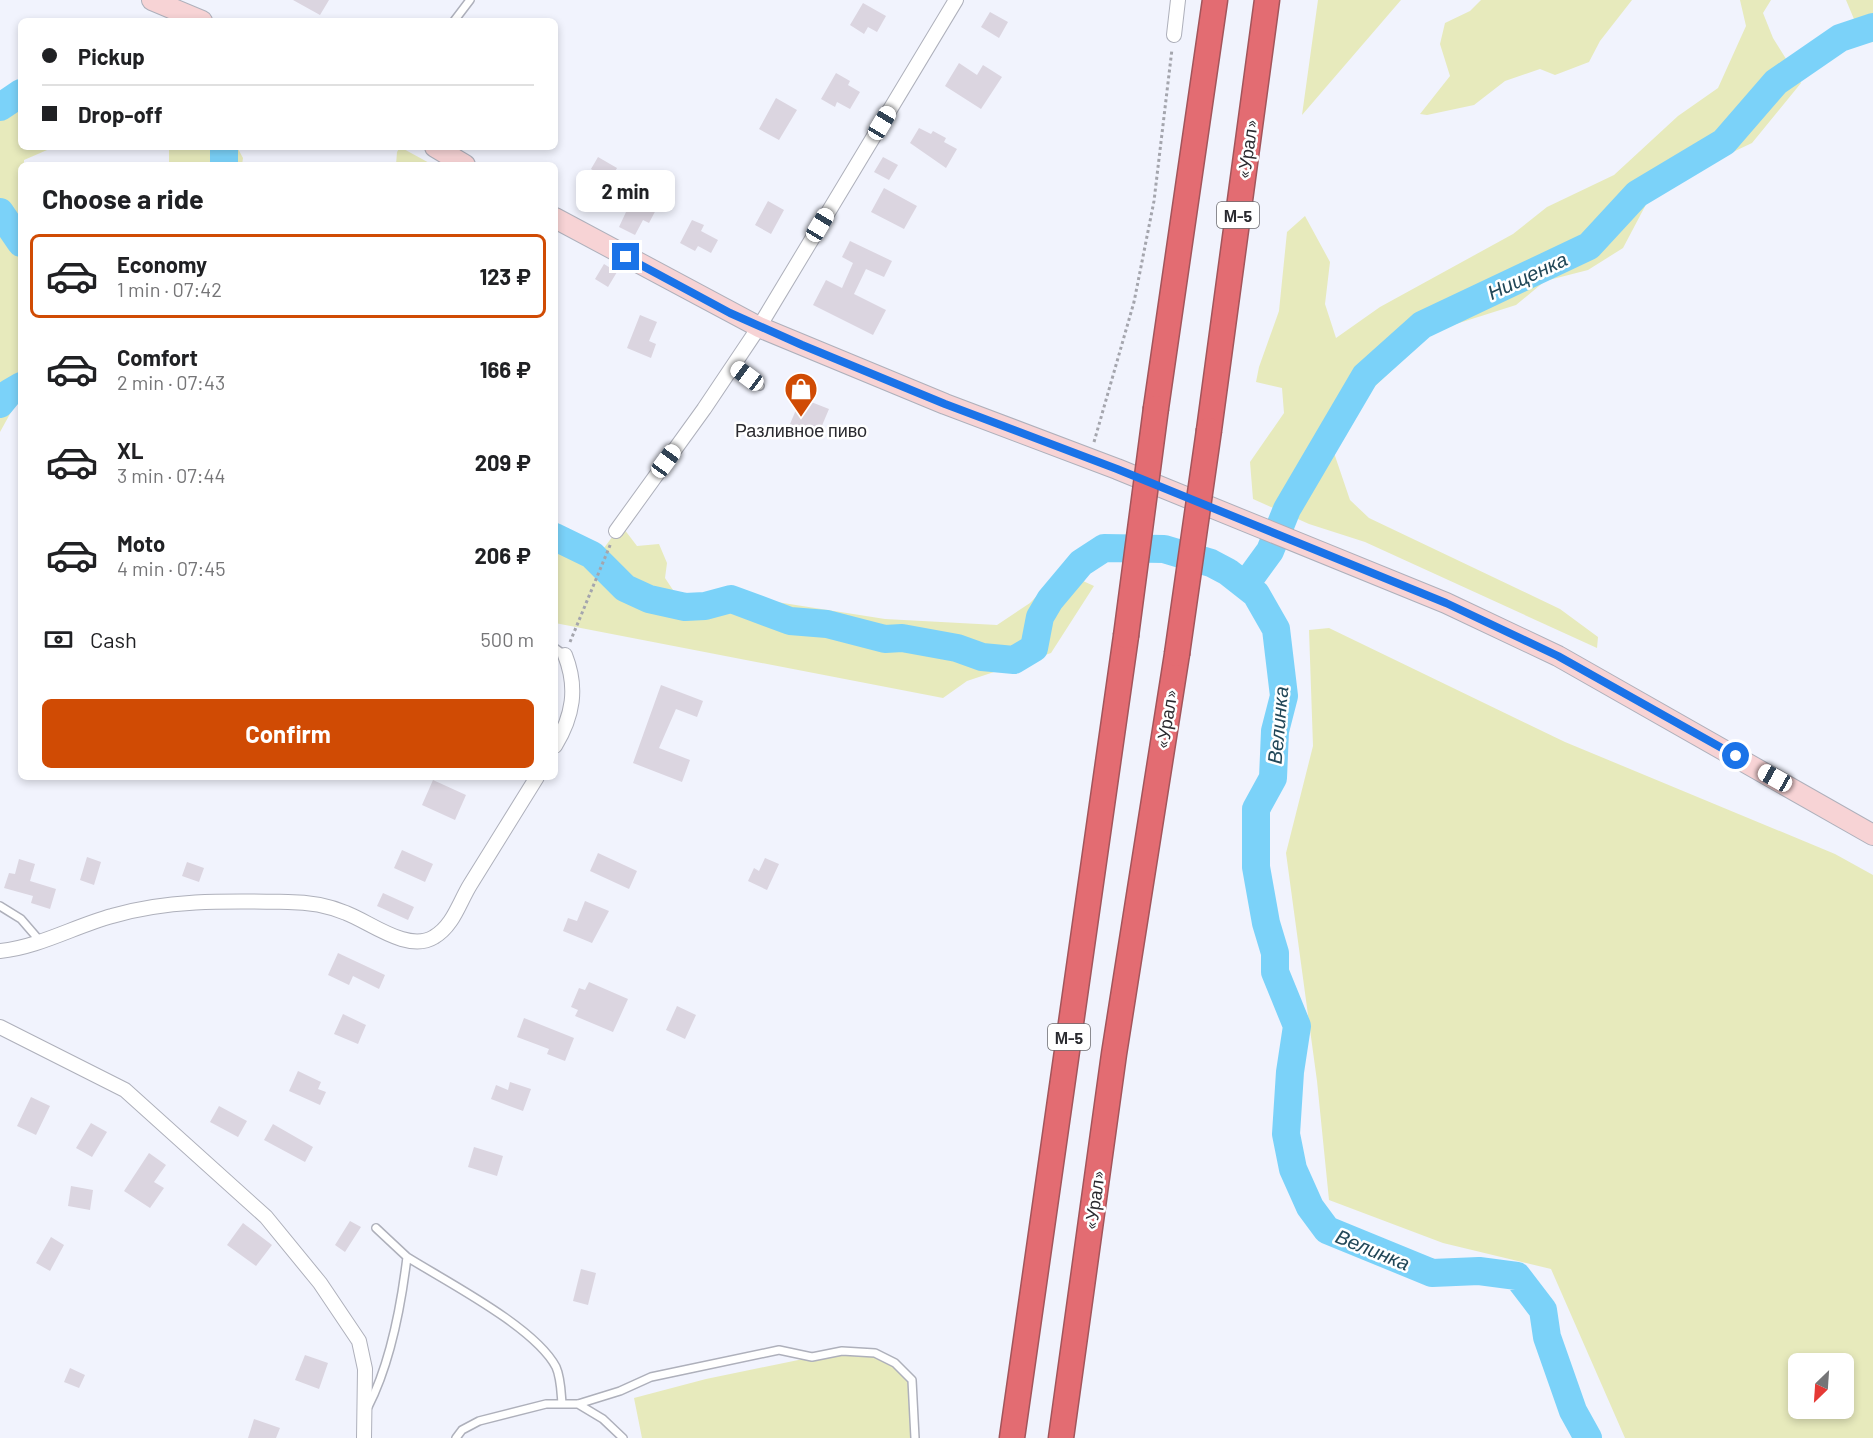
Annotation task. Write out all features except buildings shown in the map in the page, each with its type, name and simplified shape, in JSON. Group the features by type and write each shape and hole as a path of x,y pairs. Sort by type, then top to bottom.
{"highway":[{"name":"М-5","path":"1012,1438 1215,0"},
{"name":"«Урал»","path":"1061,1438 1114,1054 1177,654 1267,0"}],"street":[{"path":"152,0 195,18"},
{"path":"616,531 759,327 956,0"},
{"path":"1174,34 1178,0"},
{"path":"440,150 460,162"},
{"path":"558,220 759,327 945,404 1089,458 1446,603 1558,656 1873,836"},
{"path":"558,741 565,730 574,696 572,672 560,651"},
{"path":"0,951 40,941 136,910 183,903 246,901 312,902 345,912 403,939 420,942 433,938 453,917 535,780"},
{"path":"0,1027 124,1090 266,1217 320,1283 359,1341 365,1369 364,1438"}],"lane":[{"path":"456,18 470,0"},
{"path":"733,366 760,386"},
{"path":"0,906 21,919 40,941"},
{"path":"376,1228 407,1257 512,1323 543,1349 556,1368 562,1404"},
{"path":"365,1414 379,1386 391,1345 407,1257"},
{"path":"456,1438 462,1430 479,1421 546,1404 578,1404 620,1391 651,1377 779,1350 812,1357 842,1351 875,1353 895,1363 907,1372 912,1380 915,1438"},
{"path":"578,1404 603,1419 623,1438"}],"path":[{"path":"1089,458 1134,302 1147,235 1174,34"},
{"path":"560,651 616,531"}],"green space":[{"path":"1318,0 1401,0 1302,115"},
{"path":"1481,0 1632,0 1600,41 1589,62 1555,75 1540,69 1505,81 1474,105 1427,115 1420,114 1450,76 1440,44 1445,23 1470,11"},
{"path":"1740,0 1771,0 1763,13 1773,38 1801,83 1752,143 1701,167 1651,195 1623,248 1588,270 1545,281 1516,305 1437,330 1420,343 1370,391 1334,453 1350,500 1369,518 1560,609 1598,637 1597,648 1365,542 1309,524 1253,499 1250,462 1284,413 1282,388 1256,382 1279,311 1287,232 1305,216 1330,262 1325,304 1336,338 1380,307 1513,234 1547,207 1614,175 1678,116 1718,88 1746,26"},
{"path":"1846,0 1873,0 1873,42 1864,43"},
{"path":"18,86 18,150 47,150 24,162 18,162 18,399 0,432 0,99 8,89"},
{"path":"169,150 239,150 243,158 242,162 169,162"},
{"path":"406,150 428,162 396,162 397,152"},
{"path":"621,525 637,546 659,544 667,563 665,578 675,593 764,600 885,619 997,625 1030,603 1061,571 1094,586 1051,653 967,681 943,698 558,624 558,534 604,548"},
{"path":"1329,628 1565,742 1835,854 1873,875 1873,1438 1625,1438 1551,1269 1443,1243 1329,1200 1317,1081 1286,853 1313,746 1309,630"},
{"path":"842,1351 880,1357 912,1380 915,1438 642,1438 634,1398 706,1379"}],"waterway":[{"name":"Нищенка","path":"1246,584 1270,551 1287,509 1365,376 1422,325 1589,246 1637,194 1724,142 1776,82 1840,38 1873,27"},
{"name":"Велинка","path":"0,107 18,95"},
{"name":"Велинка","path":"224,150 224,162"},
{"name":"Велинка","path":"0,212 18,239"},
{"name":"Велинка","path":"0,404 9,393 18,388"},
{"name":"Велинка","path":"558,538 592,555 625,588 649,599 685,607 705,606 731,599 790,621 827,624 885,639 902,638 957,648 982,657 1014,660 1034,648 1040,617 1050,600 1081,563 1104,548 1164,549 1211,563 1228,572 1256,594 1276,629 1284,696 1275,731 1273,778 1256,809 1256,867 1266,923 1275,953 1275,972 1297,1026 1290,1072 1286,1134 1293,1169 1310,1207 1327,1230 1432,1273 1479,1271 1517,1276 1543,1310 1547,1337 1573,1411 1588,1438"}],"place":[{"name":"Разливное пиво","path":"801,418"}],"route":[{"path":"626,257 759,327 945,404 1117,469 1446,603 1558,656 1736,756"}]}
